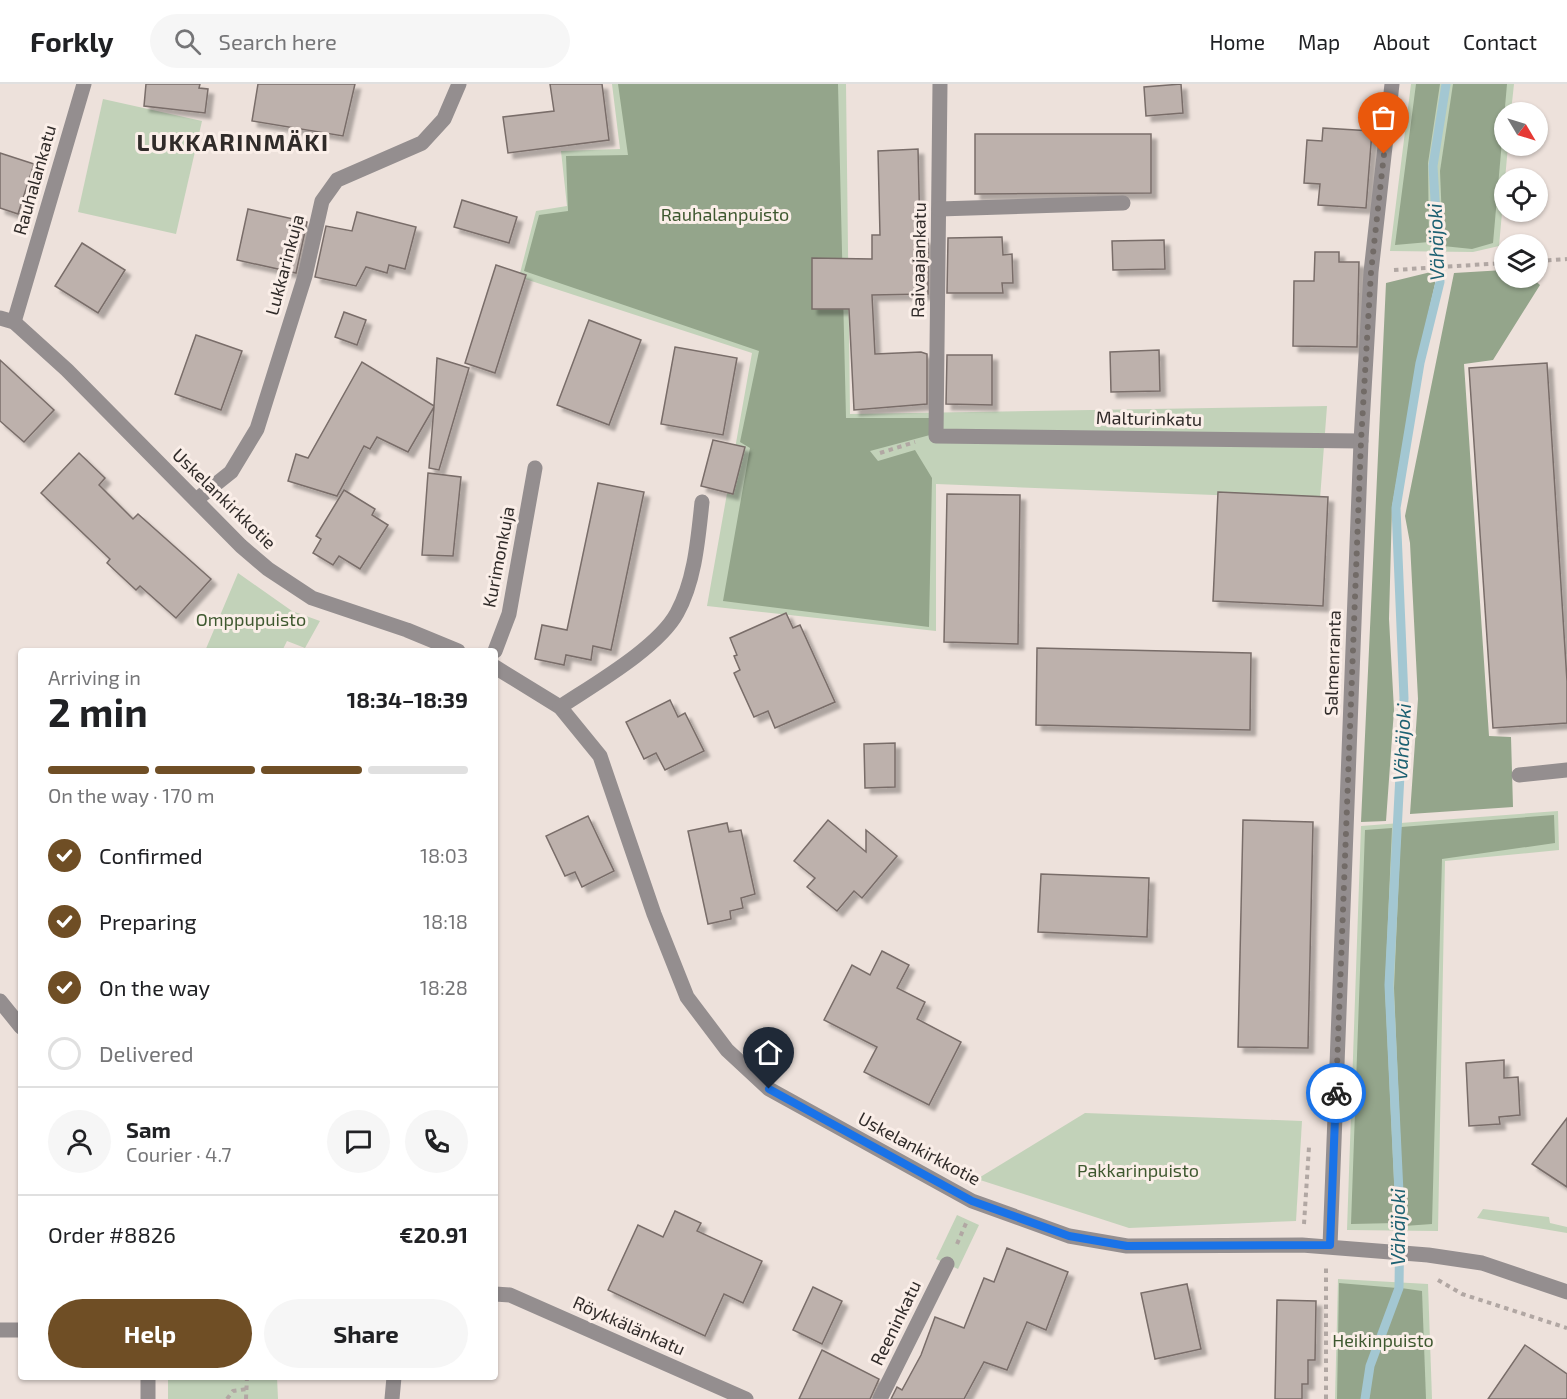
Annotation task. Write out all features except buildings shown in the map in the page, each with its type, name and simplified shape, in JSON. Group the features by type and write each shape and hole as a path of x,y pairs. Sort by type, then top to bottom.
{"street":[{"name":"Rauhalankatu","path":"7,320 84,84"},
{"name":"Lukkarinkuja","path":"196,500 231,472 257,429 305,276 322,201 337,180 422,143 444,119 459,84"},
{"name":"Raivaajankatu","path":"936,436 940,84"},
{"name":"Salmenranta","path":"1330,1245 1361,441 1371,272 1392,84"},
{"path":"939,209 1123,203"},
{"name":"Uskelankirkkotie","path":"7,320 67,370 241,546 268,568 312,598 407,630 451,648"},
{"name":"Malturinkatu","path":"936,436 1361,441"},
{"name":"Kurimonkuja","path":"496,648 509,614 535,468"},
{"path":"560,707 650,644 676,614 690,578 702,502"},
{"name":"Uskelankirkkotie","path":"498,669 560,707 600,756 654,914 687,997 727,1050 769,1089 972,1201 1069,1236 1127,1246 1330,1245 1428,1255 1482,1263 1567,1292"},
{"path":"1519,775 1567,770"},
{"path":"0,1001 18,1023"},
{"name":"Reeninkatu","path":"880,1399 947,1264"},
{"name":"Röykkälänkatu","path":"498,1294 510,1295 746,1399"},
{"path":"0,1330 18,1330"},
{"path":"148,1380 148,1399"},
{"path":"392,1399 394,1380"}],"path":[{"path":"1548,260 1567,259"},
{"path":"1421,267 1494,264"},
{"path":"880,453 936,436"},
{"path":"947,1264 969,1216 965,1215"},
{"path":"1326,1261 1326,1399"},
{"path":"1434,1277 1462,1294 1567,1328"},
{"path":"246,1399 247,1380"},
{"path":"227,1399 233,1391 247,1389"}],"green space":[{"name":"Rauhalanpuisto","path":"612,84 846,84 850,414 1327,406 1320,499 936,484 936,631 707,606 752,353 519,277 536,211 567,206 561,151 620,149"},
{"name":"Rauhalanpuisto","path":"618,84 838,84 846,418 932,418 930,435 870,451 878,461 915,450 932,478 929,627 723,601 750,448 740,442 759,351 524,271 539,215 568,211 566,156 628,155"},
{"path":"1411,84 1514,84 1512,102 1494,102 1494,156 1507,156 1506,168 1494,168 1494,222 1501,222 1500,234 1494,234 1494,247 1473,252 1390,251"},
{"path":"1416,84 1440,84 1428,163 1429,242 1395,245"},
{"path":"1453,84 1507,84 1505,102 1494,102 1494,156 1501,156 1500,168 1494,168 1493,243 1472,249 1443,246 1440,171"},
{"path":"103,99 202,121 176,234 78,212"},
{"path":"1435,271 1435,284 1417,363 1392,507 1389,619 1394,710 1386,821 1361,822 1386,283"},
{"path":"1494,271 1494,288 1538,288 1493,360 1464,364 1489,736 1511,737 1513,807 1410,814 1418,699 1410,543 1405,516 1454,273"},
{"name":"Omppupuisto","path":"238,573 292,611 320,621 305,648 287,641 284,648 206,648"},
{"path":"1558,811 1559,850 1445,861 1438,1231 1347,1230 1361,826"},
{"path":"1554,815 1555,843 1442,859 1432,1224 1404,1226 1394,988 1401,827"},
{"path":"1392,828 1385,988 1396,1223 1351,1224 1365,830"},
{"name":"Pakkarinpuisto","path":"1085,1113 1302,1121 1296,1221 1129,1228 977,1179"},
{"path":"1483,1209 1549,1217 1550,1223 1567,1227 1567,1233 1477,1218"},
{"path":"957,1215 979,1225 958,1269 936,1259"},
{"name":"Heikinpuisto","path":"1338,1279 1428,1284 1432,1399 1335,1399"},
{"path":"1339,1283 1397,1288 1368,1366 1363,1399 1337,1399"},
{"path":"1401,1288 1422,1291 1426,1399 1368,1399 1373,1368"},
{"path":"168,1380 277,1380 278,1399 168,1399"}],"waterway":[{"name":"Vähäjoki","path":"1365,1399 1370,1366 1399,1288 1400,1213 1389,985 1404,698 1396,508 1420,363 1440,282 1433,166 1446,84"}],"way so far":[{"path":"1336,1093 1361,441 1371,272 1384,154"}],"district":[{"name":"LUKKARINMÄKI","path":"233,143"}],"route":[{"path":"769,1089 972,1201 1069,1236 1127,1246 1330,1245 1336,1093"}]}
